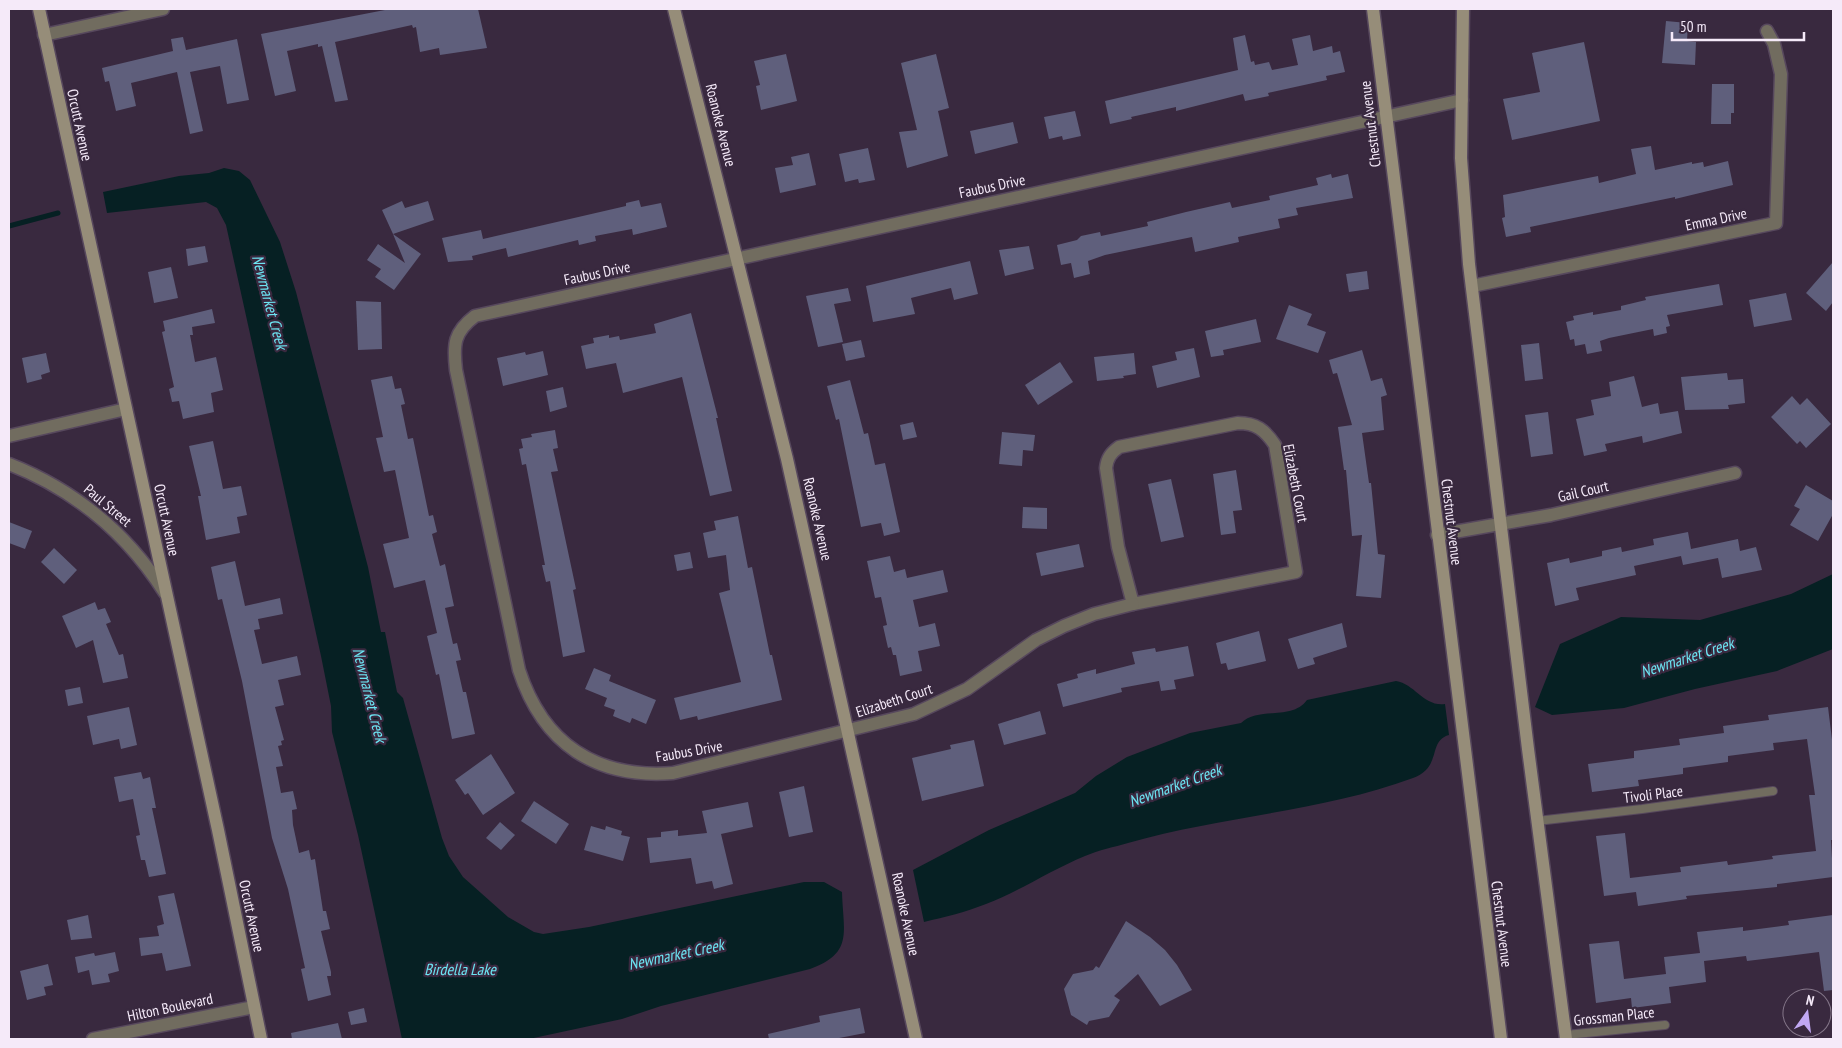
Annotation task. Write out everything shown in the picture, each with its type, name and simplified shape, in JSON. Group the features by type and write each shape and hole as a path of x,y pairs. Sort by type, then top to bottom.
{"street":[{"name":"Orcutt Avenue","path":"38,9 167,595 261,1039"},
{"path":"44,35 163,9"},
{"name":"Roanoke Avenue","path":"674,9 787,460 849,731 916,1039"},
{"name":"Chestnut Avenue","path":"1373,9 1501,1039"},
{"path":"1463,9 1461,158 1472,286 1537,820 1566,1037"},
{"name":"Emma Drive","path":"1472,286 1776,223 1781,74 1774,44 1767,31"},
{"name":"Faubus Drive","path":"849,731 690,770 655,775 619,771 596,764 575,752 557,737 530,698 519,670 456,370 454,354 461,326 475,316 1462,100"},
{"path":"9,436 126,409"},
{"name":"Elizabeth Court","path":"849,731 906,716 941,703 966,689 1036,640 1094,614 1133,604 1296,572 1275,445 1267,433 1259,426 1238,423 1120,447 1112,452 1107,459 1106,468 1118,547 1133,604"},
{"name":"Paul Street","path":"9,464 50,482 93,511 134,549 167,595"},
{"name":"Gail Court","path":"1438,535 1550,515 1735,474"},
{"name":"Hilton Boulevard","path":"93,1039 254,1007"}],"lane":[{"name":"Tivoli Place","path":"1537,820 1642,809 1773,791"},
{"name":"Grossman Place","path":"1566,1037 1665,1024"}],"water":[{"name":"Birdella Lake","path":"224,168 239,171 250,180 280,242 296,292 368,567 381,632 385,632 397,692 403,698 442,838 449,856 463,877 508,917 534,932 543,934 589,927 804,882 824,882 842,892 843,940 834,956 810,969 661,1006 622,1019 529,1039 402,1039 358,835 332,732 331,706 321,656 226,225 217,208 206,202 107,213 103,192 179,176 209,173"},
{"path":"1833,574 1833,649 1777,671 1695,689 1624,708 1552,715 1535,707 1560,644 1621,617 1700,620 1791,594"},
{"path":"1396,681 1409,686 1431,702 1445,704 1449,735 1442,738 1438,743 1428,767 1413,778 1343,799 1199,826 1101,850 986,904 924,922 913,870 989,830 1075,793 1096,776 1127,757 1190,733 1241,723 1256,715 1293,710 1307,700"}],"building":[{"path":"390,9 478,9 487,48 440,55 439,48 420,52 416,27 413,28 412,25 335,42 348,100 335,102 322,46 318,47 318,44 287,51 296,91 275,96 261,34"},
{"path":"1666,21 1688,23 1687,41 1696,42 1695,65 1662,63"},
{"path":"1245,35 1251,62 1254,61 1255,65 1269,62 1272,70 1298,65 1292,39 1310,35 1313,51 1332,46 1333,53 1340,51 1345,72 1326,76 1327,80 1268,93 1269,96 1245,101 1243,94 1176,111 1176,107 1131,117 1132,119 1110,124 1105,101 1238,70 1233,38"},
{"path":"183,37 186,50 237,39 249,100 227,104 220,66 190,72 203,131 190,134 177,72 131,83 136,106 116,111 109,81 105,82 102,68 173,51 171,39"},
{"path":"1584,42 1600,121 1512,140 1503,99 1540,92 1532,53"},
{"path":"786,54 797,101 761,110 756,86 760,85 754,61"},
{"path":"936,54 949,108 938,111 948,156 907,168 899,132 917,130 901,63"},
{"path":"1712,84 1734,84 1734,113 1731,113 1731,124 1711,124"},
{"path":"1075,111 1081,136 1063,140 1062,136 1049,139 1044,117"},
{"path":"1013,122 1018,143 975,154 970,131"},
{"path":"1651,146 1655,170 1692,162 1692,164 1703,162 1704,167 1728,161 1733,185 1675,199 1675,197 1530,227 1531,232 1506,237 1502,218 1505,217 1503,195 1598,176 1599,183 1636,174 1631,149"},
{"path":"868,148 875,180 859,183 858,179 845,182 839,154"},
{"path":"809,153 816,185 780,193 775,168 793,165 791,157"},
{"path":"1331,174 1332,178 1348,174 1353,198 1296,208 1298,215 1278,219 1280,228 1238,237 1239,242 1195,252 1192,237 1105,255 1088,261 1090,274 1074,278 1071,263 1061,265 1057,245 1077,240 1081,236 1100,232 1101,236 1148,226 1147,222 1230,202 1232,208 1270,200 1269,196 1318,185 1316,178"},
{"path":"639,200 641,207 661,203 667,227 633,235 632,229 595,236 596,241 579,245 578,240 508,257 506,248 472,256 473,260 448,262 442,238 481,230 483,239 626,206 626,203"},
{"path":"402,201 405,208 428,201 434,220 393,234 382,210"},
{"path":"393,234 421,254 394,290 375,277 381,269 367,260 378,244 405,263"},
{"path":"205,246 208,262 188,266 186,249"},
{"path":"1029,246 1034,269 1005,276 999,250"},
{"path":"970,261 978,294 954,300 951,288 911,298 915,314 873,322 866,286"},
{"path":"1833,262 1833,302 1826,311 1806,293"},
{"path":"171,267 178,298 154,303 148,272"},
{"path":"1367,271 1369,289 1349,292 1346,274"},
{"path":"1719,284 1723,305 1667,315 1670,326 1666,327 1667,333 1654,336 1653,329 1609,338 1600,341 1602,351 1587,354 1585,344 1575,346 1574,339 1570,340 1566,322 1574,320 1573,316 1621,310 1621,306 1646,300 1645,297"},
{"path":"848,288 851,301 834,304 843,342 818,347 806,296"},
{"path":"1786,293 1792,320 1754,327 1749,300"},
{"path":"356,301 381,302 382,349 358,350"},
{"path":"1289,305 1312,314 1307,325 1326,332 1318,353 1276,339"},
{"path":"212,309 215,323 192,327 193,335 190,335 195,362 216,357 223,390 211,393 214,412 183,419 179,401 172,402 169,389 174,387 162,332 165,331 163,321"},
{"path":"691,313 718,418 716,418 732,491 710,496 682,377 623,393 616,363 586,369 581,346 594,343 593,338 609,335 609,338 619,336 620,340 656,333 654,324"},
{"path":"1256,319 1261,342 1223,350 1224,355 1211,357 1205,331"},
{"path":"861,340 865,357 846,361 842,344"},
{"path":"1539,343 1543,379 1525,381 1521,345"},
{"path":"1194,348 1200,377 1157,388 1152,366 1177,360 1175,352"},
{"path":"1362,350 1371,381 1382,378 1387,395 1381,397 1384,430 1362,433 1369,483 1371,483 1378,554 1385,555 1381,598 1356,596 1362,535 1352,536 1346,470 1344,470 1338,427 1352,425 1337,373 1333,374 1329,360"},
{"path":"543,351 548,375 503,386 497,358 525,352 526,355"},
{"path":"46,353 50,372 41,375 42,379 27,383 22,358"},
{"path":"1134,353 1136,374 1123,376 1124,378 1097,381 1094,357"},
{"path":"1060,362 1073,382 1038,405 1025,385"},
{"path":"1727,373 1728,380 1743,379 1745,403 1728,405 1729,409 1685,410 1681,377"},
{"path":"392,376 395,389 401,388 405,404 401,405 408,439 413,438 429,516 433,515 437,532 432,534 440,566 445,564 454,606 445,608 453,644 457,643 461,660 456,661 463,692 466,692 475,734 452,739 439,674 436,675 427,636 437,633 425,580 394,588 383,544 409,538 395,470 384,472 376,438 383,437 371,380"},
{"path":"1634,376 1642,407 1658,403 1660,414 1678,411 1682,433 1643,443 1642,436 1605,444 1607,451 1584,456 1576,419 1594,415 1591,400 1611,396 1609,382"},
{"path":"850,380 864,434 868,433 875,465 885,463 900,532 884,536 881,523 861,527 839,419 836,420 827,386"},
{"path":"563,387 567,407 550,412 546,391"},
{"path":"1792,396 1800,405 1807,398 1831,424 1806,448 1800,441 1797,444 1771,417"},
{"path":"1548,412 1553,454 1531,457 1525,415"},
{"path":"913,422 917,437 903,440 900,425"},
{"path":"555,430 558,448 553,449 558,471 551,472 576,589 573,590 585,652 563,657 550,581 546,582 542,565 545,565 526,464 522,465 519,449 523,448 521,439 532,437 531,434"},
{"path":"1002,432 1035,435 1033,451 1023,450 1022,466 999,464"},
{"path":"213,441 223,489 241,486 247,515 237,517 240,533 206,540 198,496 201,496 189,446"},
{"path":"1236,470 1242,510 1233,511 1236,533 1221,535 1213,474"},
{"path":"1171,479 1184,537 1161,542 1148,484"},
{"path":"1806,485 1833,501 1833,514 1818,541 1790,525 1800,509 1794,506"},
{"path":"1023,507 1047,508 1047,529 1022,528"},
{"path":"738,516 748,568 752,567 770,655 772,655 782,700 698,720 697,716 680,720 674,698 741,682 719,593 730,590 726,555 708,558 703,533 716,530 714,521"},
{"path":"9,522 32,531 25,549 9,543"},
{"path":"1688,532 1691,549 1738,539 1740,551 1756,547 1762,570 1722,578 1718,558 1683,565 1681,556 1634,566 1636,575 1576,588 1579,600 1555,606 1547,563 1569,558 1570,563 1602,556 1602,551 1621,547 1622,552 1654,545 1653,539"},
{"path":"1079,544 1084,567 1041,576 1036,553"},
{"path":"54,548 77,570 64,584 41,562"},
{"path":"690,552 693,568 677,571 674,555"},
{"path":"890,556 894,572 905,569 907,578 943,570 948,592 913,600 919,627 935,623 940,646 918,651 922,671 900,676 896,655 893,655 891,647 888,648 883,626 887,625 881,597 875,598 867,561"},
{"path":"235,561 245,606 280,598 283,614 258,619 260,629 254,630 262,664 297,656 301,675 278,680 284,705 275,707 284,740 281,741 282,745 278,746 283,766 276,767 281,793 293,791 297,809 292,810 293,825 299,853 309,850 311,860 315,859 323,911 326,911 330,929 321,931 331,972 331,976 327,976 331,995 308,1001 301,969 305,968 288,889 272,838 242,681 222,599 218,600 211,567"},
{"path":"95,602 98,610 105,608 111,622 106,624 119,655 123,654 128,678 103,683 93,640 76,648 62,616"},
{"path":"1342,623 1347,647 1313,658 1315,664 1298,669 1288,639"},
{"path":"1259,631 1266,661 1228,670 1226,663 1221,664 1216,643"},
{"path":"1188,646 1194,676 1174,680 1176,689 1161,691 1159,681 1121,688 1122,692 1063,707 1057,684 1078,678 1077,674 1096,669 1096,674 1135,664 1132,652 1155,648 1156,652"},
{"path":"594,668 611,675 609,681 656,700 646,724 632,718 630,723 613,716 615,710 604,706 607,698 585,689"},
{"path":"80,687 83,703 68,706 65,690"},
{"path":"129,707 137,745 121,749 119,739 93,745 87,716"},
{"path":"1828,707 1833,748 1833,840 1831,840 1833,877 1777,884 1777,887 1686,896 1687,899 1638,906 1636,892 1604,896 1596,836 1625,833 1630,878 1681,872 1680,867 1727,861 1728,865 1773,859 1772,856 1816,851 1809,795 1815,795 1807,739 1773,743 1774,750 1728,756 1728,762 1683,768 1683,774 1638,780 1639,786 1592,792 1588,764 1634,758 1634,751 1680,745 1679,739 1724,733 1723,726 1769,720 1768,715"},
{"path":"1040,711 1046,734 1004,745 998,724"},
{"path":"974,740 984,786 922,801 912,758 951,749 950,745"},
{"path":"491,754 515,793 483,815 468,793 465,795 455,780"},
{"path":"141,772 143,779 150,777 156,808 152,808 166,874 149,877 145,860 141,860 136,836 140,835 133,799 119,802 114,777"},
{"path":"804,786 813,832 789,837 779,792"},
{"path":"534,801 569,824 556,844 521,821"},
{"path":"748,802 753,827 721,834 733,884 714,889 712,881 696,884 691,858 650,863 647,838 661,837 661,832 678,830 678,836 707,833 702,811"},
{"path":"500,822 515,835 501,850 486,838"},
{"path":"591,826 605,830 606,826 622,831 621,835 630,837 623,861 584,850"},
{"path":"174,893 191,966 166,971 162,953 141,956 139,938 159,936 157,926 164,924 158,896"},
{"path":"88,915 92,938 71,940 67,920"},
{"path":"1833,915 1833,990 1832,988 1824,988 1819,952 1747,961 1746,956 1704,961 1706,982 1669,987 1671,1003 1632,1008 1631,998 1596,1003 1589,944 1619,941 1624,979 1666,974 1664,957 1700,953 1697,932 1743,927 1743,931 1789,925 1788,921"},
{"path":"1126,921 1165,950 1177,965 1192,990 1160,1006 1138,974 1114,996 1120,1000 1109,1017 1089,1021 1087,1025 1071,1015 1064,989 1073,974 1093,970 1096,966 1099,968"},
{"path":"115,952 119,971 108,974 110,982 92,985 89,970 78,973 75,957 94,953 95,956"},
{"path":"48,964 53,985 44,987 46,995 27,1000 20,971"},
{"path":"364,1008 367,1022 351,1025 348,1012"},
{"path":"860,1008 865,1033 834,1039 769,1039 768,1034 820,1022 819,1016"},
{"path":"338,1023 342,1039 292,1039 291,1033"}],"waterway":[{"name":"Newmarket Creek","path":"9,226 58,213"}]}
